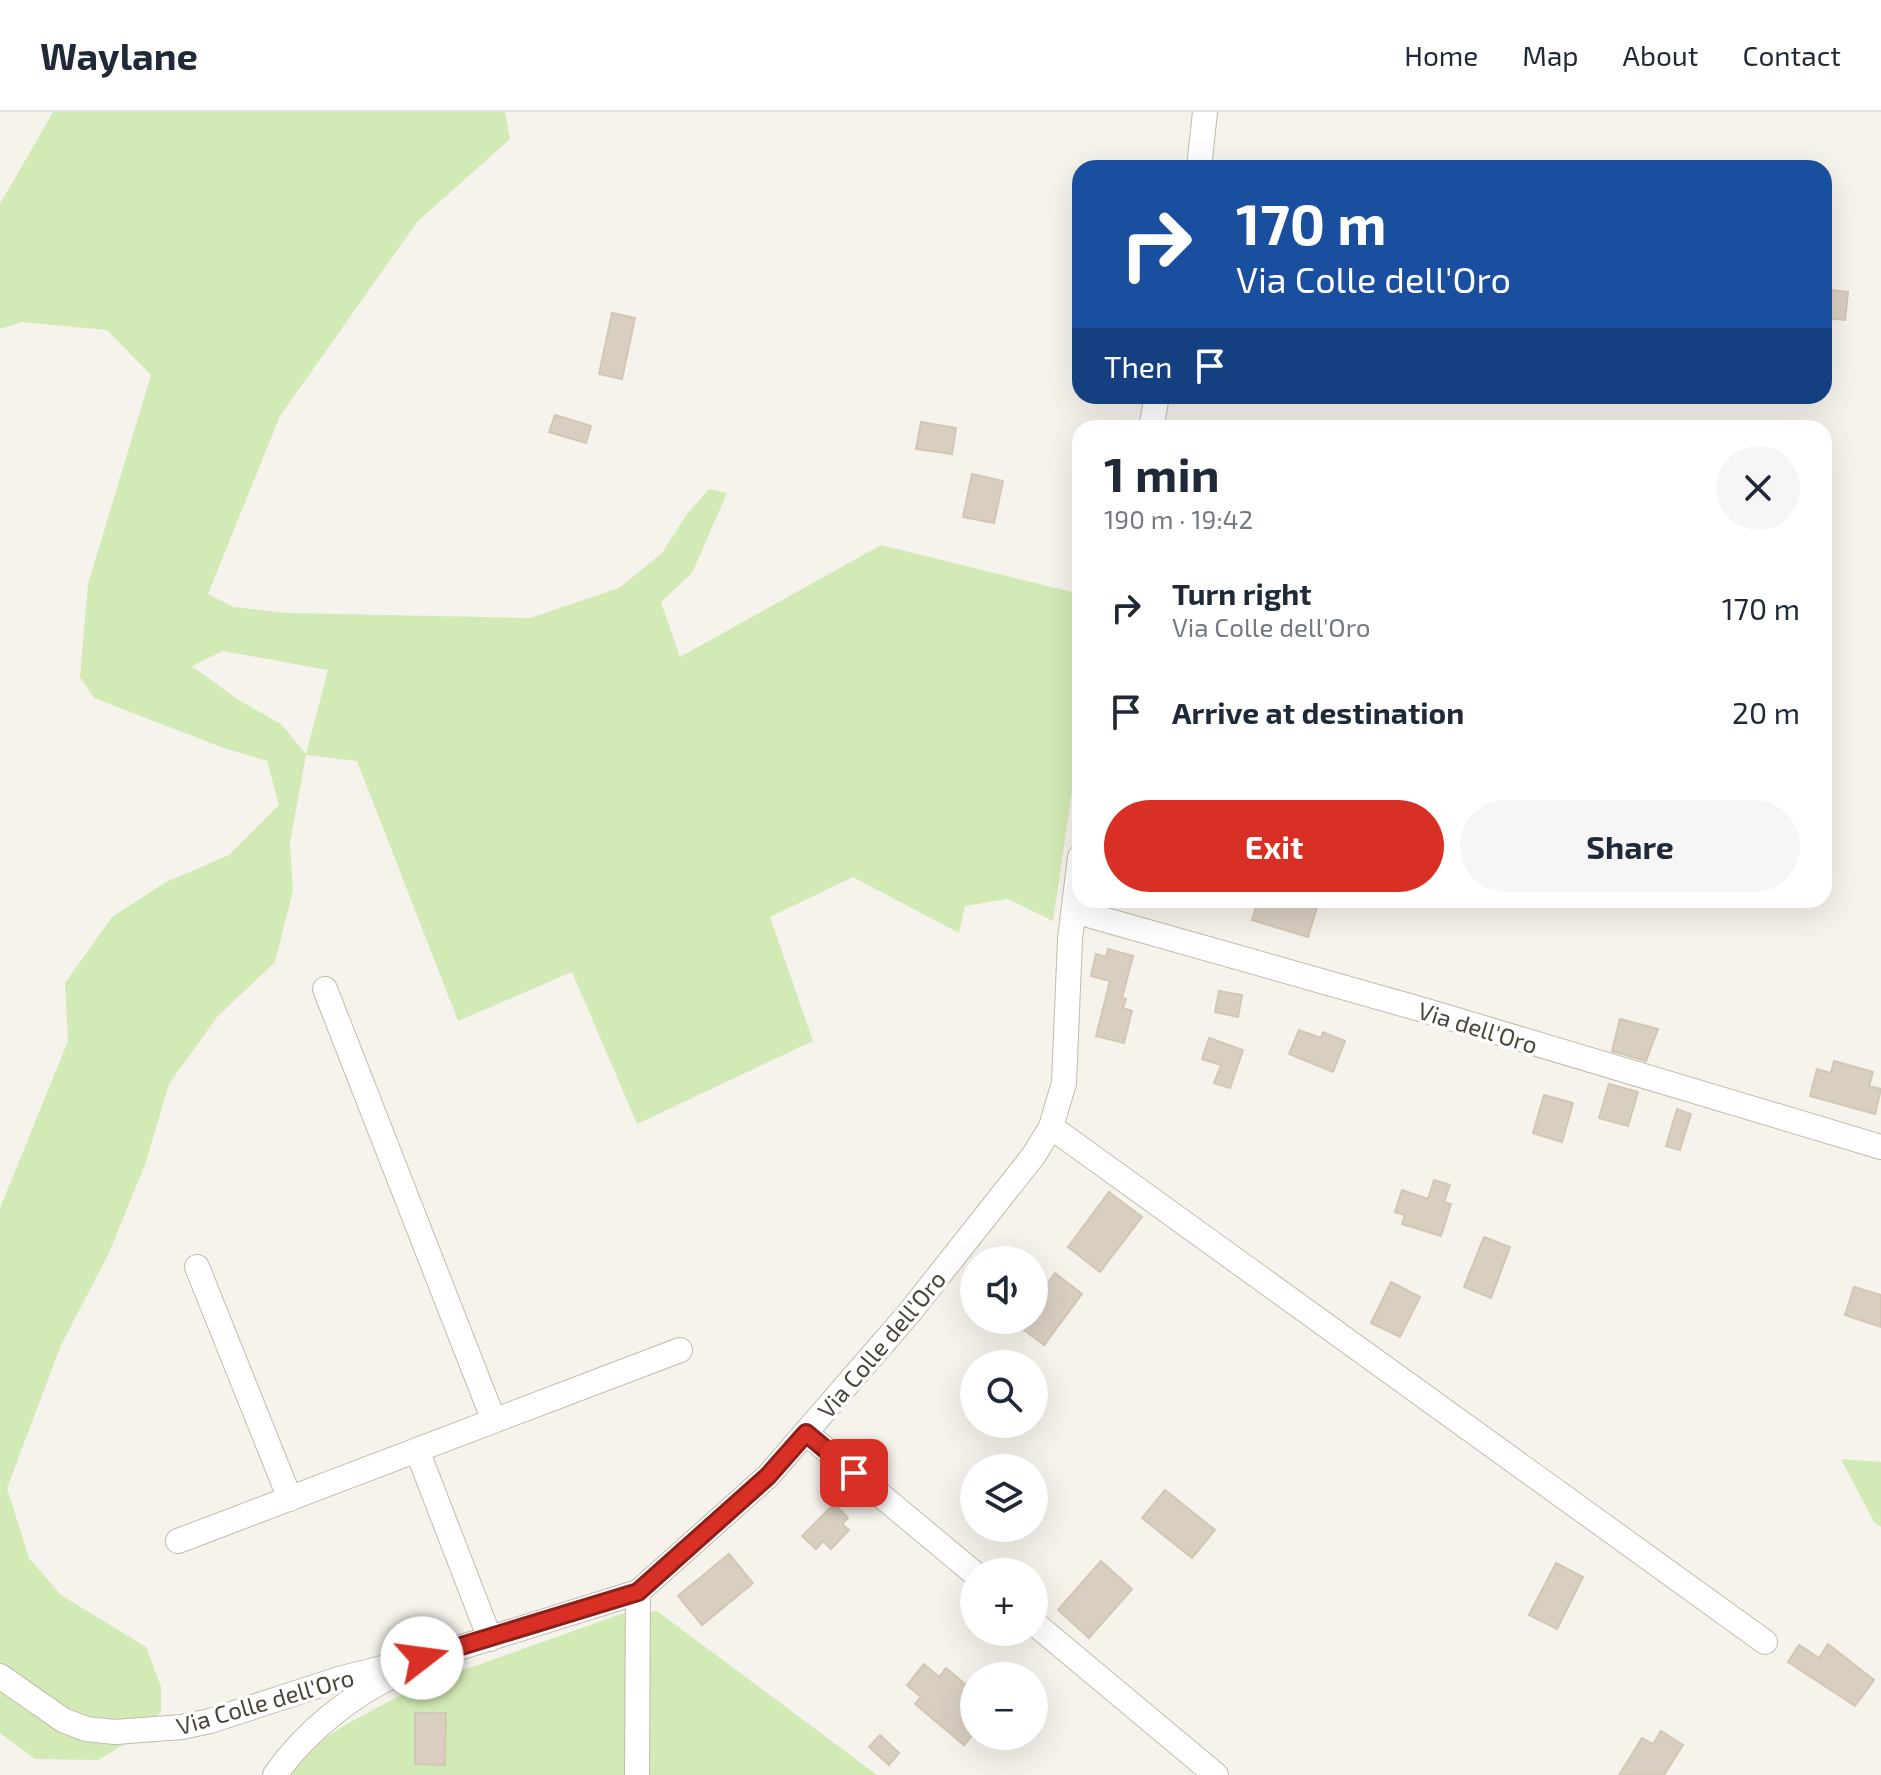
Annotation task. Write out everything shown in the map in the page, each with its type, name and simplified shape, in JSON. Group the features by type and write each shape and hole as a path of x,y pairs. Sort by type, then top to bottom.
{"street":[{"path":"1200,160 1205,112"},
{"name":"Via Colle dell'Oro","path":"0,1676 63,1720 86,1729 147,1731 210,1721 339,1679 449,1651 638,1592 768,1476 910,1312 1034,1155 1051,1127 1064,1083 1074,908"},
{"name":"Via dell'Oro","path":"1074,911 1427,1011 1881,1147"},
{"path":"325,989 494,1421"},
{"path":"1051,1127 1765,1642"},
{"path":"197,1267 290,1499"},
{"path":"178,1541 680,1350"},
{"name":"Via Colle dell'Oro","path":"806,1433 960,1561"},
{"path":"417,1450 490,1639"},
{"path":"637,1775 638,1592"},
{"path":"1048,1635 1216,1775"},
{"path":"275,1775 312,1733 379,1682 449,1651"}],"green space":[{"path":"53,112 505,112 510,139 417,222 280,416 208,594 233,607 287,613 530,618 619,588 662,553 687,514 709,489 727,493 692,573 661,602 680,657 881,545 1072,592 1072,792 1053,921 1008,899 965,906 959,933 853,877 770,917 813,1041 637,1124 572,972 458,1021 357,761 306,755 290,843 293,891 275,962 217,1017 169,1084 145,1165 108,1255 61,1345 7,1488 29,1558 61,1595 146,1647 161,1687 161,1711 147,1731 98,1760 35,1759 0,1733 0,1208 68,1041 65,983 112,917 166,882 229,855 279,805 267,761 221,747 94,698 80,677 88,584 151,375 107,330 22,322 0,329 0,204","holes":["223,651 328,670 306,754 281,724 237,699 192,666"]},
{"path":"1841,1459 1881,1462 1881,1527 1874,1522"},
{"path":"657,1611 877,1775 289,1775 308,1749 416,1687 621,1614","holes":["415,1713 446,1714 445,1764 415,1764"]}],"building":[{"path":"1832,290 1848,292 1845,320 1832,319"},
{"path":"612,313 635,318 622,379 599,374"},
{"path":"555,415 591,426 586,443 549,432"},
{"path":"921,422 956,428 952,454 916,449"},
{"path":"972,474 1003,481 994,523 963,517"},
{"path":"1256,908 1317,908 1308,937 1252,920"},
{"path":"1108,949 1133,956 1122,998 1126,999 1123,1008 1132,1011 1124,1043 1096,1036 1110,981 1091,976 1096,954 1106,957"},
{"path":"1219,991 1242,995 1238,1017 1215,1012"},
{"path":"1620,1019 1658,1029 1646,1061 1612,1051"},
{"path":"1299,1030 1321,1038 1323,1032 1345,1041 1333,1072 1289,1054"},
{"path":"1209,1038 1243,1050 1230,1088 1214,1083 1221,1065 1202,1059"},
{"path":"1834,1061 1873,1072 1869,1086 1881,1089 1875,1114 1810,1096 1817,1069 1831,1073"},
{"path":"1609,1084 1638,1092 1628,1126 1599,1118"},
{"path":"1544,1095 1573,1103 1562,1142 1533,1133"},
{"path":"1677,1109 1691,1114 1680,1150 1666,1146"},
{"path":"1434,1180 1450,1185 1444,1202 1451,1204 1441,1236 1402,1224 1405,1215 1395,1212 1402,1190 1428,1199"},
{"path":"1109,1192 1142,1217 1100,1272 1068,1247"},
{"path":"1484,1237 1510,1247 1491,1298 1464,1287"},
{"path":"1055,1273 1082,1294 1044,1345 1029,1334 1048,1334 1048,1283"},
{"path":"1391,1282 1420,1297 1400,1337 1371,1323"},
{"path":"1854,1287 1881,1295 1881,1327 1845,1315"},
{"path":"1165,1490 1215,1530 1192,1558 1142,1518"},
{"path":"834,1504 848,1518 842,1524 849,1530 831,1549 823,1541 816,1549 802,1536"},
{"path":"729,1554 753,1583 702,1625 678,1596"},
{"path":"1101,1561 1132,1589 1089,1638 1058,1610"},
{"path":"1556,1563 1583,1577 1557,1629 1529,1615"},
{"path":"1828,1644 1874,1680 1855,1706 1788,1662 1799,1645 1819,1658"},
{"path":"924,1664 939,1677 946,1668 960,1680 960,1742 915,1704 921,1697 907,1685"},
{"path":"415,1713 446,1713 445,1765 415,1764"},
{"path":"1661,1731 1683,1745 1664,1775 1619,1775 1642,1738 1653,1744"},
{"path":"880,1735 899,1753 889,1765 869,1747"}],"route":[{"path":"422,1658 638,1592 768,1476 806,1433 854,1473"}]}
